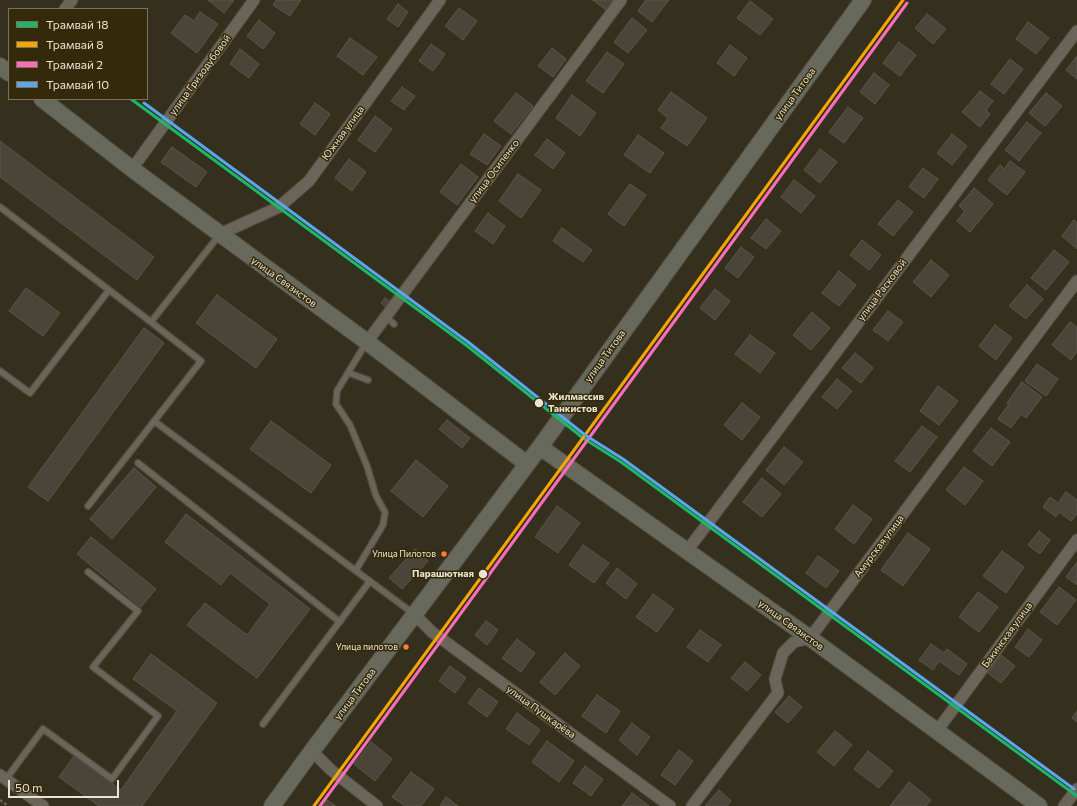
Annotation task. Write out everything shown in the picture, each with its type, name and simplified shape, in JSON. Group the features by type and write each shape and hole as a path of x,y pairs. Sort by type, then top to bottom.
{"street":[{"path":"66,8 72,0"},
{"name":"улица Гризодубовой","path":"132,169 254,0"},
{"name":"Южная улица","path":"220,234 279,207 309,181 440,0"},
{"name":"улица Осипенко","path":"367,342 388,318 621,0"},
{"name":"улица Титова","path":"272,806 540,447 863,0"},
{"name":"улица Расковой","path":"687,551 1077,31"},
{"path":"0,66 8,72"},
{"name":"улица Связистов","path":"43,100 132,169 367,342 527,464"},
{"name":"Амурская улица","path":"810,638 1077,281"},
{"name":"улица Связистов","path":"540,447 810,638 1039,806"},
{"name":"Бакинская улица","path":"937,731 1077,540"},
{"name":"улица Пушкарёва","path":"415,615 432,632 670,806"},
{"path":"692,806 778,693 776,678 783,653 794,642 810,638"},
{"path":"312,751 331,770 377,806"},
{"path":"3,777 43,806"},
{"path":"1064,806 1077,789"}],"lane":[{"path":"0,207 201,361 88,506"},
{"path":"151,322 220,234"},
{"path":"0,371 30,393 109,290"},
{"path":"356,570 383,525 385,512 376,496 367,466 350,425 336,404 337,392 367,342"},
{"path":"349,373 368,380"},
{"path":"154,421 415,615"},
{"path":"138,463 340,622"},
{"path":"3,777 43,729 112,779 158,716 93,667 138,611 88,572"},
{"path":"263,724 370,581"}],"path":[{"path":"0,800 8,806"}],"building":[{"path":"208,0 234,0 224,13"},
{"path":"276,0 301,0 290,16 273,5"},
{"path":"593,0 613,0 606,10"},
{"path":"646,0 669,0 652,22 638,11"},
{"path":"750,1 773,19 760,35 737,18"},
{"path":"398,4 408,12 398,27 387,19"},
{"path":"459,8 477,21 463,40 445,26"},
{"path":"200,12 218,24 197,53 171,33 185,15 194,21"},
{"path":"927,14 946,29 933,44 915,28"},
{"path":"632,18 647,30 628,53 614,42"},
{"path":"259,20 275,33 263,49 247,36"},
{"path":"1028,22 1049,38 1036,54 1016,39"},
{"path":"350,38 377,57 363,75 337,56"},
{"path":"899,42 916,55 900,76 883,63"},
{"path":"431,44 445,54 433,71 419,61"},
{"path":"730,45 747,58 734,76 717,63"},
{"path":"552,48 566,59 553,77 538,66"},
{"path":"240,49 259,64 249,78 230,64"},
{"path":"607,52 624,64 603,93 586,81"},
{"path":"1077,56 1077,79 1066,70"},
{"path":"1010,59 1023,69 1004,94 991,84"},
{"path":"874,73 889,85 875,104 860,92"},
{"path":"402,87 415,96 404,110 391,101"},
{"path":"980,91 993,101 986,110 990,114 980,127 962,112"},
{"path":"671,92 707,118 687,146 661,128 668,118 658,110"},
{"path":"516,93 533,106 511,134 494,121"},
{"path":"1046,93 1062,106 1045,126 1029,113"},
{"path":"572,95 596,113 580,136 556,118"},
{"path":"315,103 330,114 315,135 300,124"},
{"path":"848,107 863,118 844,143 829,132"},
{"path":"375,116 392,129 375,152 358,140"},
{"path":"1027,122 1041,133 1019,161 1005,150"},
{"path":"484,134 501,146 487,165 470,154"},
{"path":"952,134 967,146 952,165 937,153"},
{"path":"638,135 664,153 650,173 624,155"},
{"path":"547,139 565,153 553,169 535,155"},
{"path":"0,141 154,257 137,280 0,177"},
{"path":"172,147 207,172 196,187 161,162"},
{"path":"820,149 837,162 820,183 804,170"},
{"path":"349,159 366,172 352,191 335,178"},
{"path":"1010,161 1025,172 1007,195 988,180 1000,165 1004,169"},
{"path":"461,164 478,177 457,205 440,192"},
{"path":"923,168 938,179 924,198 909,187"},
{"path":"518,174 541,190 521,218 499,201"},
{"path":"794,180 815,196 801,213 781,197"},
{"path":"630,184 646,195 624,226 608,214"},
{"path":"974,188 993,204 970,232 957,221 965,211 959,206"},
{"path":"898,200 913,212 893,236 878,224"},
{"path":"488,213 505,226 493,244 475,231"},
{"path":"766,219 781,231 766,249 751,238"},
{"path":"1074,220 1077,223 1077,249 1062,236"},
{"path":"562,228 592,250 583,262 553,241"},
{"path":"862,240 881,255 869,270 850,255"},
{"path":"741,247 754,257 738,278 725,268"},
{"path":"1054,250 1069,262 1046,290 1031,278"},
{"path":"931,260 949,275 931,297 913,282"},
{"path":"839,271 856,285 839,306 822,293"},
{"path":"1027,285 1043,299 1026,319 1009,306"},
{"path":"26,288 60,313 43,336 9,311"},
{"path":"715,289 730,301 715,320 700,308"},
{"path":"217,295 277,339 256,368 196,323"},
{"path":"385,298 391,302 387,308 381,303"},
{"path":"888,311 903,322 888,341 873,330"},
{"path":"812,312 830,328 811,350 793,335"},
{"path":"1070,322 1077,327 1077,351 1071,360 1052,345"},
{"path":"995,325 1012,338 996,360 979,346"},
{"path":"144,328 164,343 48,501 28,487"},
{"path":"750,335 775,353 760,373 735,354"},
{"path":"855,353 873,368 861,383 842,368"},
{"path":"1037,364 1058,379 1046,396 1025,381"},
{"path":"837,379 852,391 837,409 822,397"},
{"path":"1022,382 1042,397 1026,418 1021,414 1011,428 998,419"},
{"path":"938,386 958,401 939,425 920,411"},
{"path":"742,403 760,417 742,440 724,425"},
{"path":"447,420 470,438 462,448 439,429"},
{"path":"271,421 331,465 311,493 250,449"},
{"path":"922,426 937,437 910,472 895,461"},
{"path":"991,428 1010,442 992,466 973,451"},
{"path":"784,447 803,462 784,485 766,470"},
{"path":"416,460 448,486 423,517 391,491"},
{"path":"964,467 983,481 965,505 946,490"},
{"path":"134,468 156,487 112,539 90,519"},
{"path":"762,478 781,494 762,517 743,502"},
{"path":"1066,492 1077,500 1077,514 1071,521 1059,512 1056,517 1043,507 1050,497 1058,503"},
{"path":"853,505 872,519 854,544 835,529"},
{"path":"557,506 580,523 558,553 535,537"},
{"path":"186,514 310,609 257,678 187,625 205,603 247,635 270,604 230,573 221,585 165,542"},
{"path":"1039,531 1050,540 1040,554 1028,545"},
{"path":"908,533 930,549 903,586 881,570"},
{"path":"91,537 156,589 141,607 77,554"},
{"path":"583,545 609,563 594,583 569,565"},
{"path":"415,549 428,561 402,589 389,578"},
{"path":"1002,551 1024,567 1006,593 983,576"},
{"path":"818,556 839,571 826,588 806,573"},
{"path":"1077,562 1077,585 1066,577"},
{"path":"617,568 637,584 626,599 606,583"},
{"path":"1059,587 1076,600 1057,625 1040,612"},
{"path":"978,592 998,607 979,632 959,617"},
{"path":"653,594 674,609 657,632 636,617"},
{"path":"486,621 498,630 487,645 475,635"},
{"path":"1028,629 1042,640 1029,657 1015,647"},
{"path":"700,630 721,645 708,662 687,647"},
{"path":"517,639 535,653 521,672 502,658"},
{"path":"931,644 944,653 947,649 967,664 959,675 939,661 933,670 919,660"},
{"path":"565,653 580,666 555,695 540,682"},
{"path":"151,654 217,703 142,806 99,806 59,777 74,756 121,790 177,711 133,679"},
{"path":"1001,655 1015,666 1001,683 988,673"},
{"path":"745,662 761,675 747,691 731,678"},
{"path":"450,666 466,678 455,693 439,681"},
{"path":"479,688 498,702 487,717 468,703"},
{"path":"597,695 620,711 606,733 582,716"},
{"path":"789,696 802,707 788,723 775,712"},
{"path":"1077,711 1077,722 1072,718"},
{"path":"517,713 540,730 529,745 506,729"},
{"path":"632,723 650,737 637,755 619,740"},
{"path":"835,731 852,745 834,766 817,752"},
{"path":"547,741 574,761 559,782 532,762"},
{"path":"371,742 392,759 375,781 354,764"},
{"path":"679,750 693,761 675,785 661,775"},
{"path":"868,751 893,771 879,788 854,769"},
{"path":"585,766 603,779 591,796 573,783"},
{"path":"411,772 434,789 421,806 405,806 392,797"},
{"path":"909,782 931,800 926,806 890,806"},
{"path":"719,790 731,801 727,806 705,806"},
{"path":"632,793 649,806 622,806"},
{"path":"446,797 458,806 440,806"},
{"path":"327,800 336,806 323,806"}],"tram line":[{"name":"8","path":"314,806 903,0"},
{"name":"2","path":"320,806 907,3"},
{"name":"18","path":"132,100 466,345 583,438 621,462 1077,796"},
{"name":"10","path":"144,103 468,342 585,435 623,459 1074,789"}],"place":[{"name":"Жилмассив Танкистов","path":"539,403"},
{"name":"Улица Пилотов","path":"444,554"},
{"name":"Парашютная","path":"483,574"},
{"name":"Улица пилотов","path":"406,647"}]}
